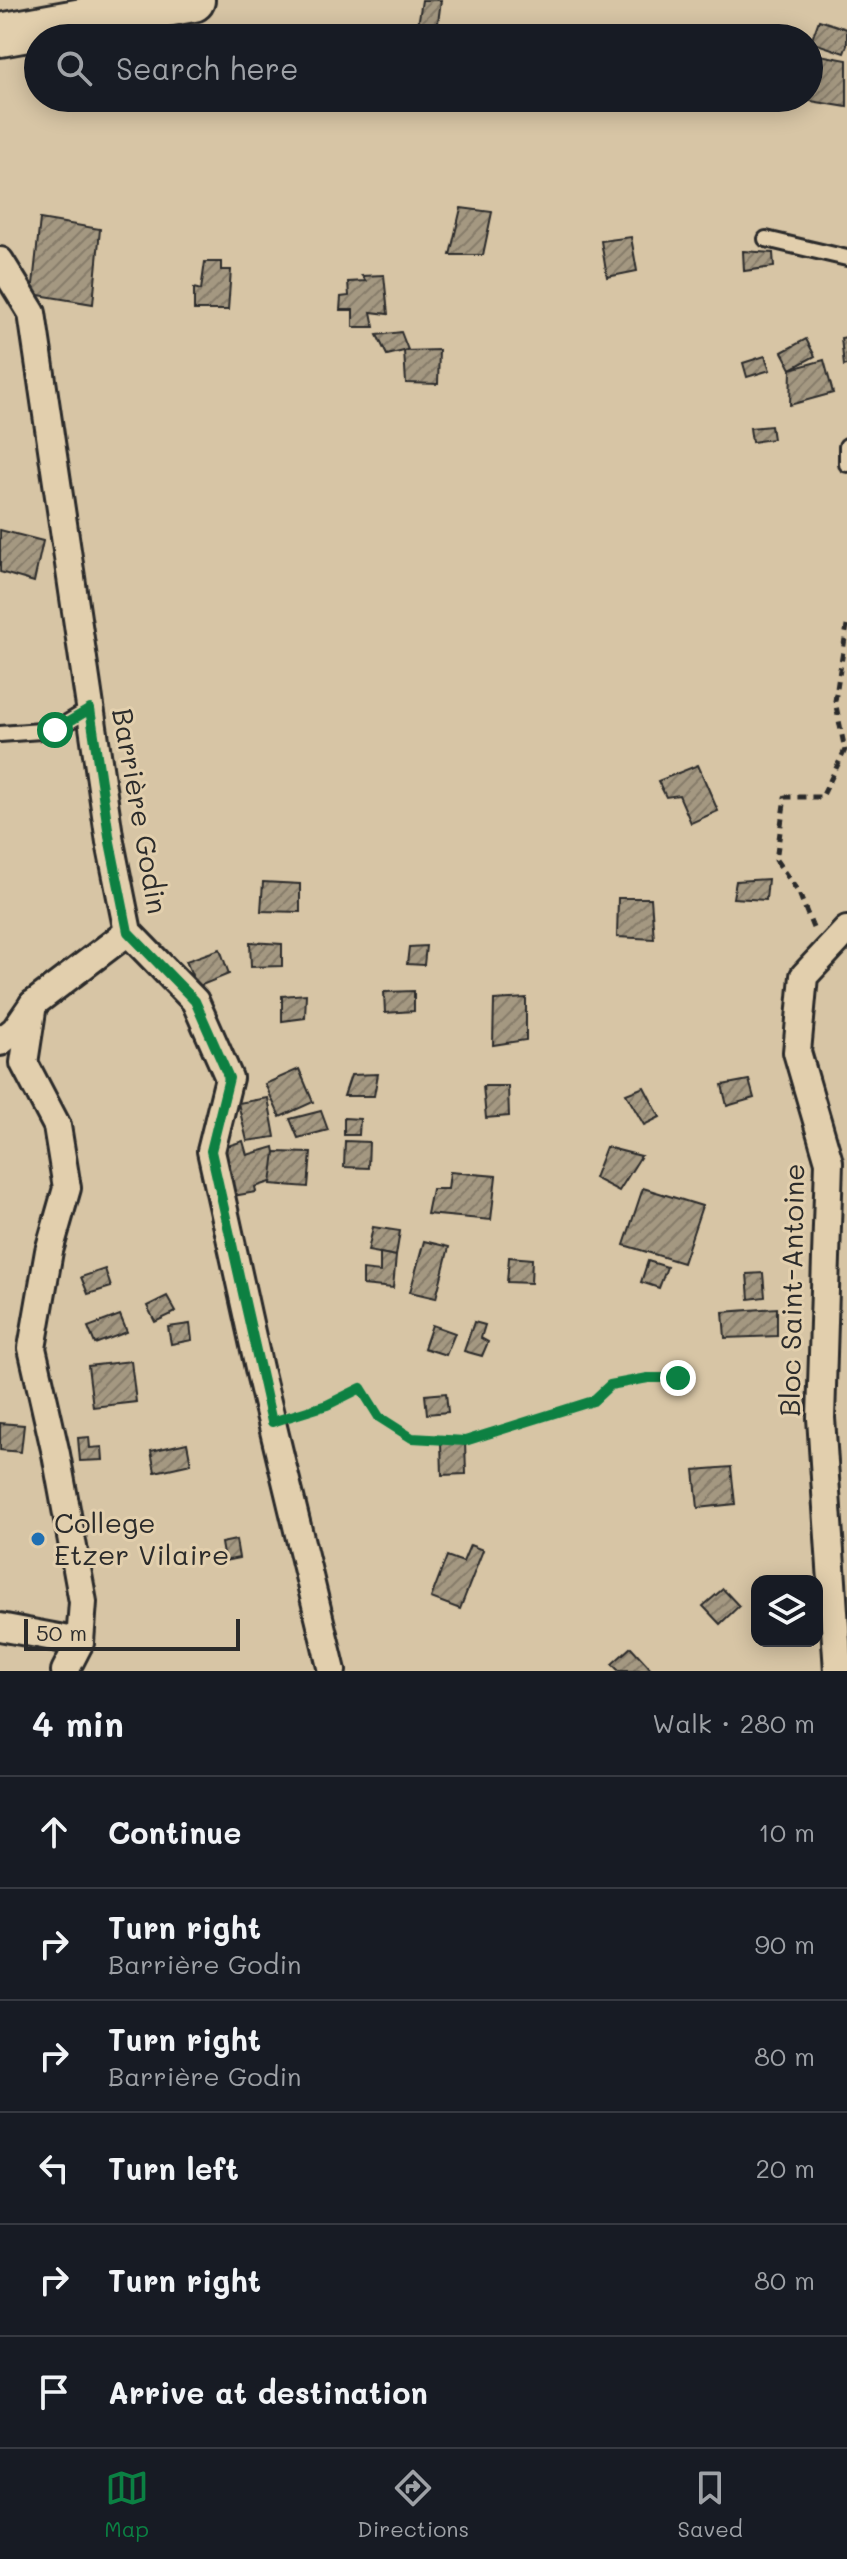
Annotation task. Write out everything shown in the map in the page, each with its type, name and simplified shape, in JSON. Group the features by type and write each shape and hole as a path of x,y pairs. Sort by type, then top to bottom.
{"main road":[{"path":"61,24 193,0"},
{"path":"0,35 24,31"}],"street":[{"name":"Barrière Godin","path":"0,261 32,313 110,842 128,932 195,1001 229,1078 211,1151 332,1671"},
{"name":"Bloc Saint-Antoine","path":"838,1671 821,1418 829,1162 797,1052 804,976 847,930"},
{"path":"0,1042 15,1030 33,1004 128,932"},
{"path":"33,1004 24,1063 57,1126 67,1188 49,1251 32,1348 56,1454 83,1602 80,1642 65,1671"},
{"path":"0,1627 80,1642"}],"lane":[{"path":"766,239 847,258"},
{"path":"847,446 847,464"},
{"path":"0,734 55,730 90,709"}],"path":[{"path":"825,955 799,893 776,860 785,797 822,797 845,750 835,701 847,626"},
{"path":"272,1422 327,1405 361,1388 379,1417 412,1438 465,1441 593,1401 610,1385 648,1378 678,1378"}],"building":[{"path":"422,0 441,0 438,24 418,24"},
{"path":"819,20 847,29 844,53 823,46 823,24 818,24"},
{"path":"823,56 847,60 847,107 823,103"},
{"path":"461,208 492,212 483,255 450,255"},
{"path":"40,219 100,229 93,304 32,294"},
{"path":"631,237 637,271 607,277 601,241"},
{"path":"743,251 773,253 774,267 744,271"},
{"path":"205,262 221,262 221,270 231,270 228,310 194,310 194,288 201,290"},
{"path":"384,275 388,314 371,312 374,327 353,327 353,310 340,310 341,297 349,296 348,282 366,281 362,276"},
{"path":"401,332 408,350 387,355 377,335"},
{"path":"847,337 847,365 844,366 841,338"},
{"path":"806,339 815,356 791,369 782,352"},
{"path":"439,350 438,384 406,383 404,351"},
{"path":"765,356 770,370 747,377 743,363"},
{"path":"824,360 833,393 790,405 791,369"},
{"path":"771,426 773,439 752,442 750,428"},
{"path":"0,530 43,541 34,582 0,572"},
{"path":"698,765 718,811 691,823 679,795 666,797 658,781"},
{"path":"768,879 766,900 733,898 736,881"},
{"path":"263,882 300,884 300,912 261,911"},
{"path":"618,898 651,898 654,939 617,937"},
{"path":"250,942 282,944 282,966 251,967"},
{"path":"426,946 424,965 407,964 409,947"},
{"path":"220,949 229,974 197,987 186,961"},
{"path":"414,991 414,1011 385,1013 384,992"},
{"path":"306,994 305,1018 282,1021 282,996"},
{"path":"526,998 526,1040 493,1045 494,1000"},
{"path":"299,1069 313,1102 280,1117 265,1084"},
{"path":"378,1074 374,1096 344,1096 351,1075"},
{"path":"749,1080 754,1098 727,1106 722,1085"},
{"path":"483,1086 508,1086 509,1116 486,1118"},
{"path":"644,1087 660,1117 644,1125 626,1094"},
{"path":"268,1098 275,1137 247,1141 238,1103"},
{"path":"321,1111 328,1130 298,1138 290,1119"},
{"path":"344,1118 360,1119 359,1135 344,1135"},
{"path":"243,1141 247,1155 274,1147 280,1179 255,1187 256,1192 227,1197 215,1150"},
{"path":"345,1141 369,1142 368,1168 344,1167"},
{"path":"606,1147 641,1156 619,1191 594,1178"},
{"path":"275,1152 311,1153 308,1187 271,1184"},
{"path":"450,1172 496,1176 491,1220 427,1214 432,1189 448,1189"},
{"path":"643,1188 702,1206 683,1263 624,1245"},
{"path":"373,1227 400,1231 396,1256 368,1251"},
{"path":"424,1241 449,1247 436,1298 410,1292"},
{"path":"380,1253 396,1256 393,1288 363,1285 363,1270 380,1272"},
{"path":"509,1257 532,1259 531,1283 507,1282"},
{"path":"648,1261 667,1267 659,1288 641,1282"},
{"path":"105,1269 111,1287 88,1294 81,1277"},
{"path":"763,1273 765,1297 749,1299 747,1274"},
{"path":"167,1296 176,1312 155,1322 147,1306"},
{"path":"777,1308 777,1336 725,1338 723,1312"},
{"path":"120,1315 127,1332 95,1344 88,1327"},
{"path":"474,1322 485,1325 481,1338 488,1342 482,1356 464,1351"},
{"path":"190,1324 192,1340 171,1344 168,1327"},
{"path":"432,1325 455,1333 446,1355 424,1348"},
{"path":"131,1361 136,1402 93,1407 88,1366"},
{"path":"446,1393 448,1412 427,1414 425,1395"},
{"path":"0,1423 24,1425 21,1452 0,1450"},
{"path":"89,1437 90,1448 102,1447 103,1460 80,1461 78,1438"},
{"path":"465,1441 466,1474 442,1475 441,1442"},
{"path":"187,1443 191,1464 155,1472 151,1451"},
{"path":"731,1467 735,1504 698,1508 694,1470"},
{"path":"236,1540 239,1558 224,1561 221,1543"},
{"path":"470,1545 483,1550 460,1609 431,1598 447,1556 463,1562"},
{"path":"723,1589 739,1606 720,1624 703,1606"},
{"path":"631,1647 653,1671 619,1671 612,1664"}],"place":[{"name":"College Etzer Vilaire","path":"38,1539"}],"route":[{"path":"55,730 90,709 110,842 128,932 195,1001 229,1078 211,1151 272,1422 327,1405 361,1388 379,1417 412,1438 465,1441 593,1401 610,1385 648,1378 678,1378"}]}
